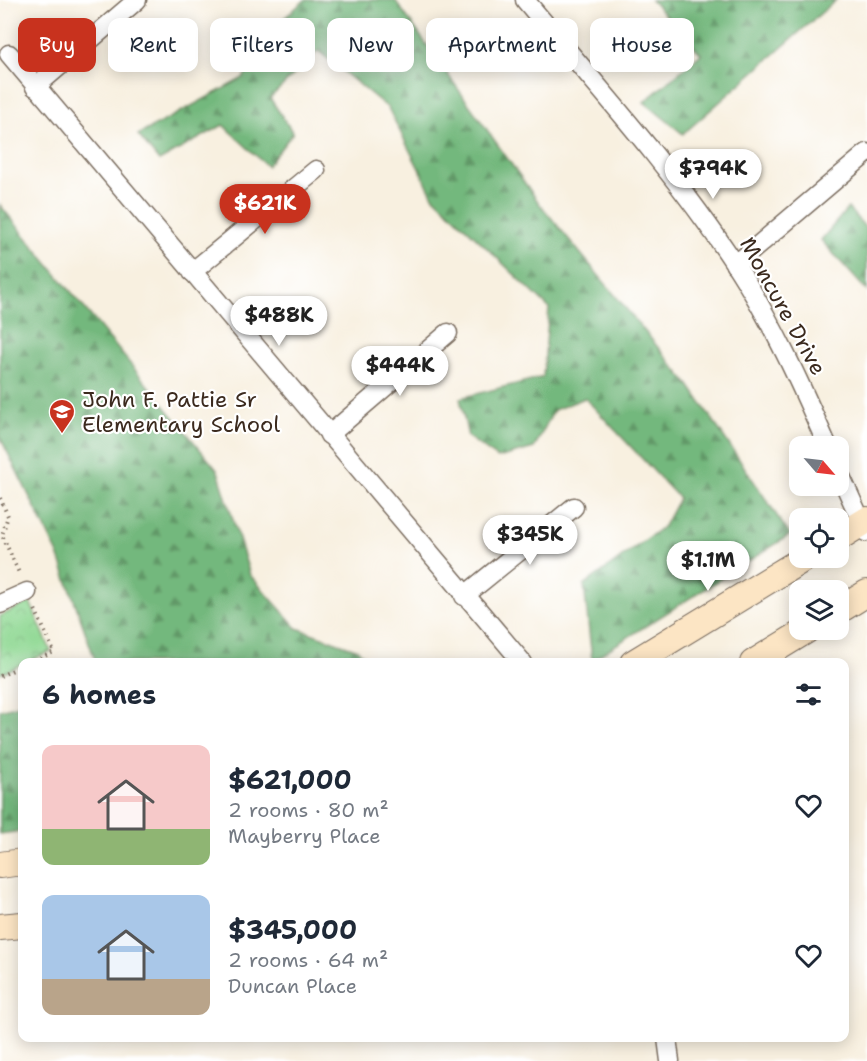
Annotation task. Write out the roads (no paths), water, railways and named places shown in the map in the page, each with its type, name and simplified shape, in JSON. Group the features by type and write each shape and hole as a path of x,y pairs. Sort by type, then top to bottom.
{"street":[{"path":"35,87 137,0"},
{"name":"Moncure Drive","path":"525,0 679,185 735,265 787,359 823,436"},
{"path":"9,54 519,658"},
{"path":"735,265 867,153"},
{"path":"192,272 316,170"},
{"path":"329,435 448,333"},
{"path":"849,493 865,526 849,533"},
{"path":"464,596 574,507"},
{"path":"641,658 789,568"},
{"path":"0,604 27,592"},
{"path":"849,604 867,593"},
{"path":"761,658 791,640"},
{"path":"0,865 18,863"},
{"path":"0,927 18,925"},
{"path":"668,1042 670,1061"}],"place":[{"name":"John F. Pattie Sr Elementary School","path":"62,435"}]}
